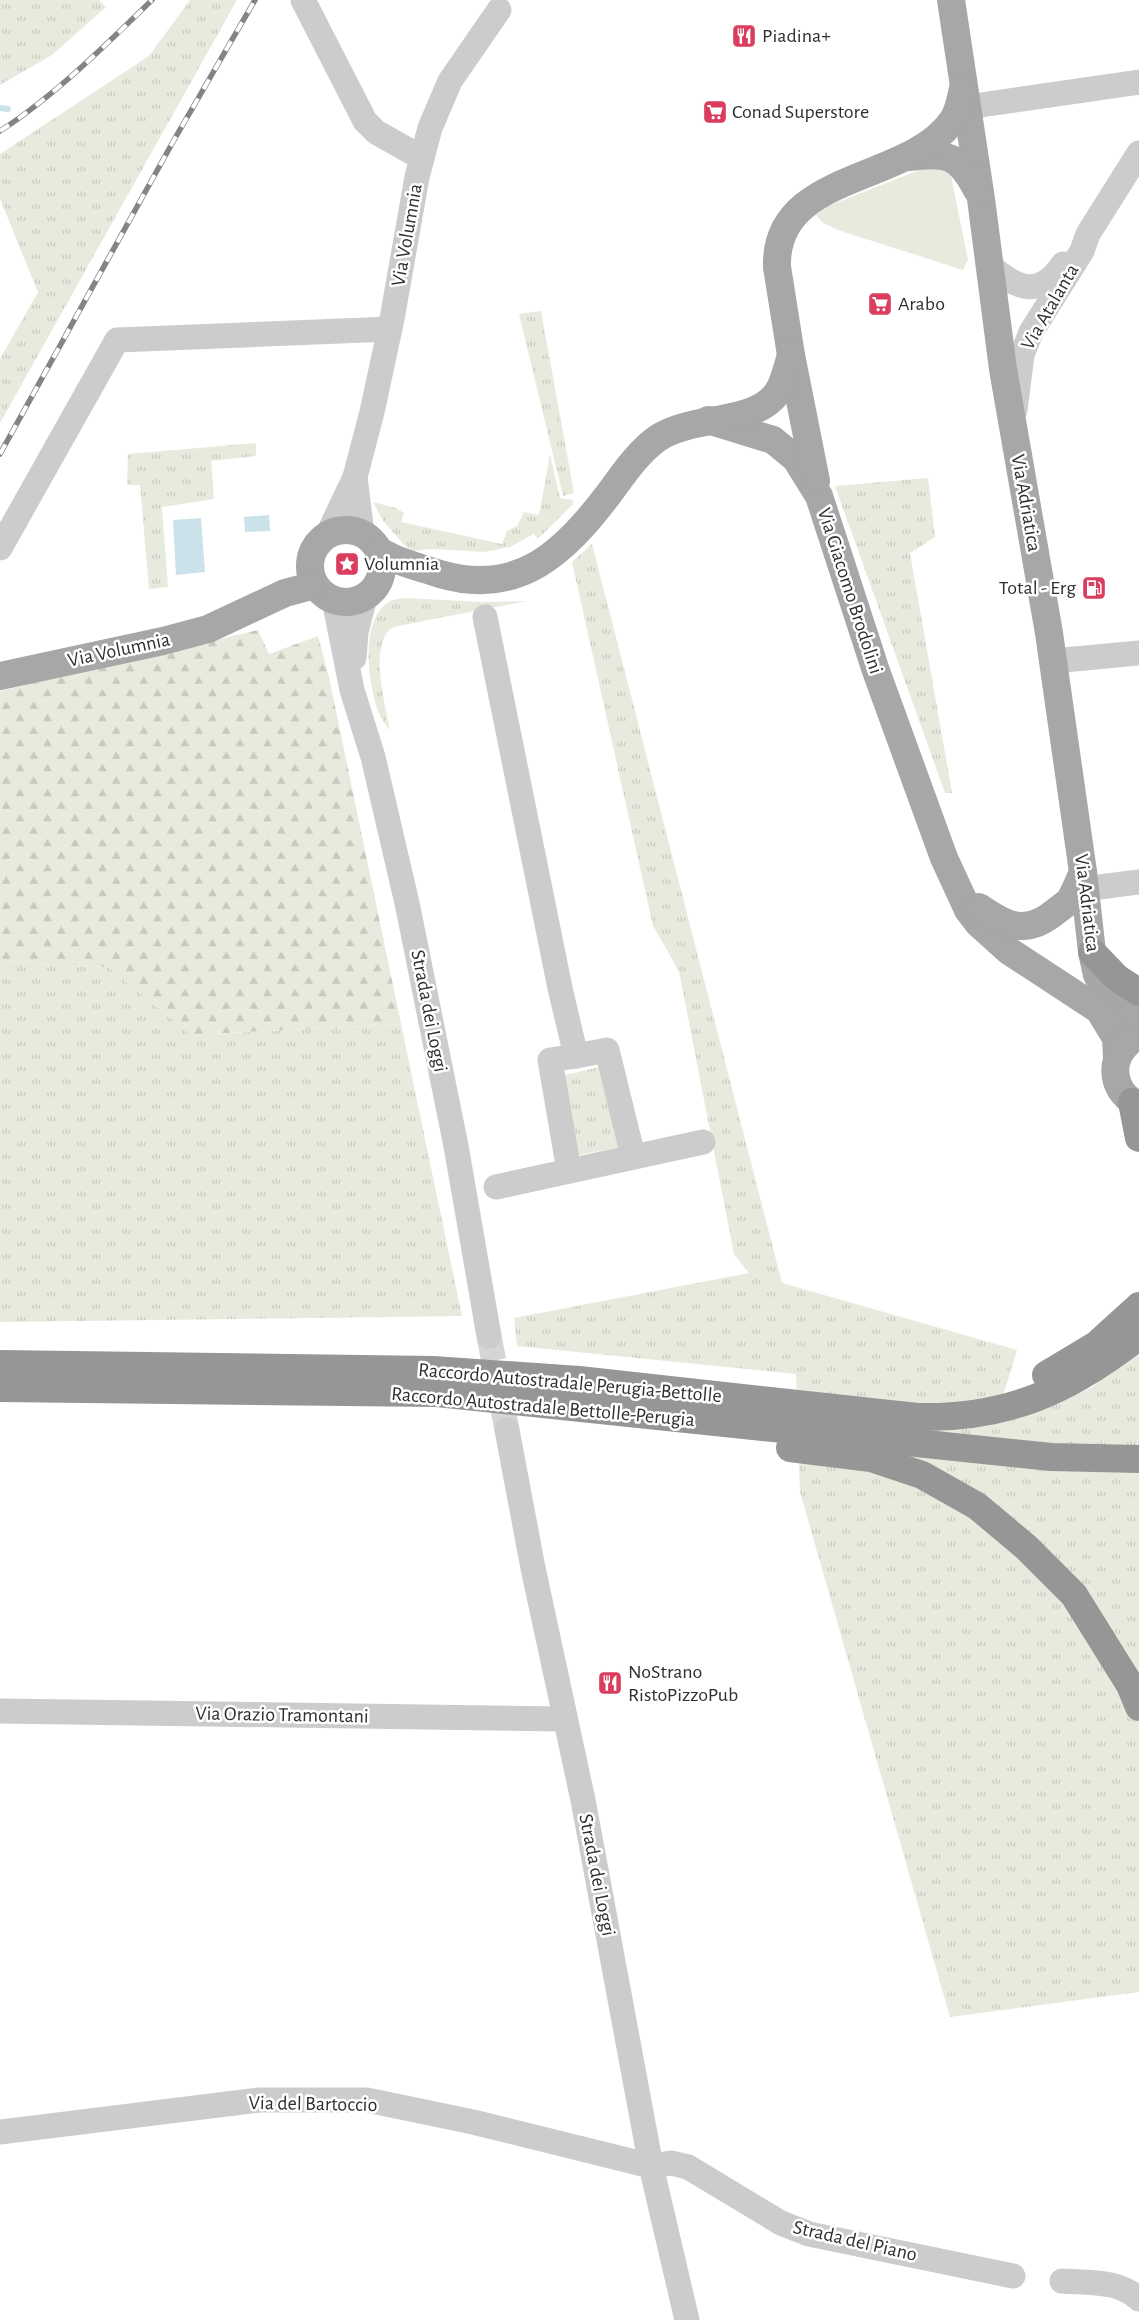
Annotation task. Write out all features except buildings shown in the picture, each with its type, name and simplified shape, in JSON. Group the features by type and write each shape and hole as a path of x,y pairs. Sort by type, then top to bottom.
{"highway":[{"path":"1092,952 1116,978 1139,992"},
{"path":"1136,1103 1139,1138"},
{"path":"869,1410 963,1399 991,1394 1030,1383 1058,1370 1096,1345 1139,1306"},
{"path":"869,1410 917,1416 953,1417 996,1410 1031,1400 1067,1384 1103,1364 1139,1336"},
{"name":"Raccordo Autostradale Perugia-Bettolle","path":"0,1364 238,1380 433,1370 579,1380 869,1410"},
{"name":"Raccordo Autostradale Bettolle-Perugia","path":"0,1388 238,1380 437,1393 545,1405 873,1448"},
{"path":"873,1448 1051,1457 1139,1459"},
{"path":"873,1448 977,1506 1026,1547 1074,1595 1130,1685 1139,1707"}],"main road":[{"name":"Via Adriatica","path":"951,0 1015,442 1053,661 1084,880 1092,952 1097,975 1106,990 1118,1006 1139,1025"},
{"name":"Via Adriatica","path":"819,496 791,355 776,256 782,233 788,221 808,202 857,178 909,157 938,137 952,121 965,96"},
{"path":"909,157 935,153 951,158 967,172 981,199"},
{"name":"Via Adriatica","path":"708,420 754,412 761,408 781,387 791,355"},
{"path":"455,578 371,591 345,602 325,593 311,575 320,544 345,530 371,542 391,559 455,578 489,581 518,575 551,558 588,521 644,449 659,438 682,426 708,420"},
{"name":"Via Giacomo Brodolini","path":"708,420 773,440 796,459 819,496 876,671 944,858 968,910 1009,951 1099,1010 1116,1038 1115,1078 1125,1096 1136,1103"},
{"path":"371,542 383,569 371,591"},
{"name":"Via Volumnia","path":"236,617 320,544"},
{"name":"Via Volumnia","path":"0,676 163,641 208,629 285,593 325,593"},
{"path":"960,892 998,921 1012,926 1034,926 1050,916 1069,900 1084,880"},
{"path":"1117,1057 1122,1048 1139,1037"}],"street":[{"path":"303,0 364,121 376,132 422,158"},
{"name":"Via Volumnia","path":"320,544 355,477 390,329 422,158 430,128 450,81 499,10"},
{"path":"965,96 1139,82"},
{"name":"Via Atalanta","path":"1015,442 1015,401 1022,355 1031,332 1082,251 1088,234 1139,153"},
{"name":"Via Atalanta","path":"989,265 1006,279 1021,286 1044,286 1074,248 1088,234"},
{"path":"0,548 117,340 390,329"},
{"name":"Via Volumnia","path":"355,477 371,542"},
{"name":"Strada dei Loggi","path":"352,690 356,632 371,591"},
{"name":"Strada dei Loggi","path":"325,593 373,757 408,904 456,1146 489,1336"},
{"path":"485,617 560,988 576,1056"},
{"path":"1053,661 1139,653"},
{"path":"1084,880 1139,882"},
{"path":"569,1171 550,1060 607,1050 633,1156"},
{"path":"496,1187 703,1142"},
{"name":"Strada dei Loggi","path":"507,1430 583,1800 651,2166 688,2320"},
{"name":"Via Orazio Tramontani","path":"0,1711 565,1718"},
{"name":"Via del Bartoccio","path":"0,2132 260,2100 367,2100 473,2122 651,2166"},
{"name":"Strada del Piano","path":"651,2166 671,2163 688,2167 781,2223 809,2234 1013,2276"},
{"path":"1062,2282 1114,2284 1129,2290 1139,2299"}],"green space":[{"path":"0,0 99,0 106,7 52,55 0,85"},
{"path":"190,0 237,0 0,423 0,359 38,292 0,199 0,154 149,56"},
{"path":"931,157 951,176 968,260 963,270 838,230 823,223 816,215 828,206 927,167"},
{"path":"541,311 574,493 563,496 519,314"},
{"path":"256,443 256,456 211,461 214,499 162,507 168,587 149,589 140,485 127,485 128,454"},
{"path":"550,455 560,498 573,500 573,504 538,539 534,534 510,547 484,552 432,549 412,551 407,548 384,522 373,502 396,508 404,513 401,522 502,544 507,531 517,526 524,512 539,515"},
{"path":"928,478 935,537 910,553 952,793 945,793 835,486"},
{"path":"592,544 782,1283 1017,1350 995,1422 1091,1388 1139,1346 1139,1992 950,2017 800,1492 796,1374 517,1346 514,1318 749,1273 734,1254 679,971 653,926 572,562"},
{"path":"405,598 482,602 527,601 392,628 385,636 381,647 380,661 380,676 390,731 378,711 371,685 369,669 370,637 380,610 390,601"},
{"path":"258,630 269,654 318,636 329,677 401,1024 191,1035 108,967 0,961 0,691"},
{"path":"0,961 108,967 192,1035 401,1024 462,1316 0,1322"},
{"path":"604,1066 620,1147 574,1156 560,1076"}],"water":[{"path":"269,515 270,531 245,532 244,517"},
{"path":"201,518 205,572 176,575 173,520"}],"waterway":[{"path":"0,108 8,109"}],"tunnel":[{"path":"489,1336 507,1430"}],"railway":[{"path":"0,131 40,103 98,52 152,0"},
{"path":"0,454 174,140 255,0"}],"place":[{"name":"Piadina+","path":"744,36"},
{"name":"Conad Superstore","path":"715,112"},
{"name":"Arabo","path":"880,304"},
{"name":"Volumnia","path":"347,564"},
{"name":"Total - Erg","path":"1094,588"},
{"name":"NoStrano RistoPizzoPub","path":"610,1683"}]}
